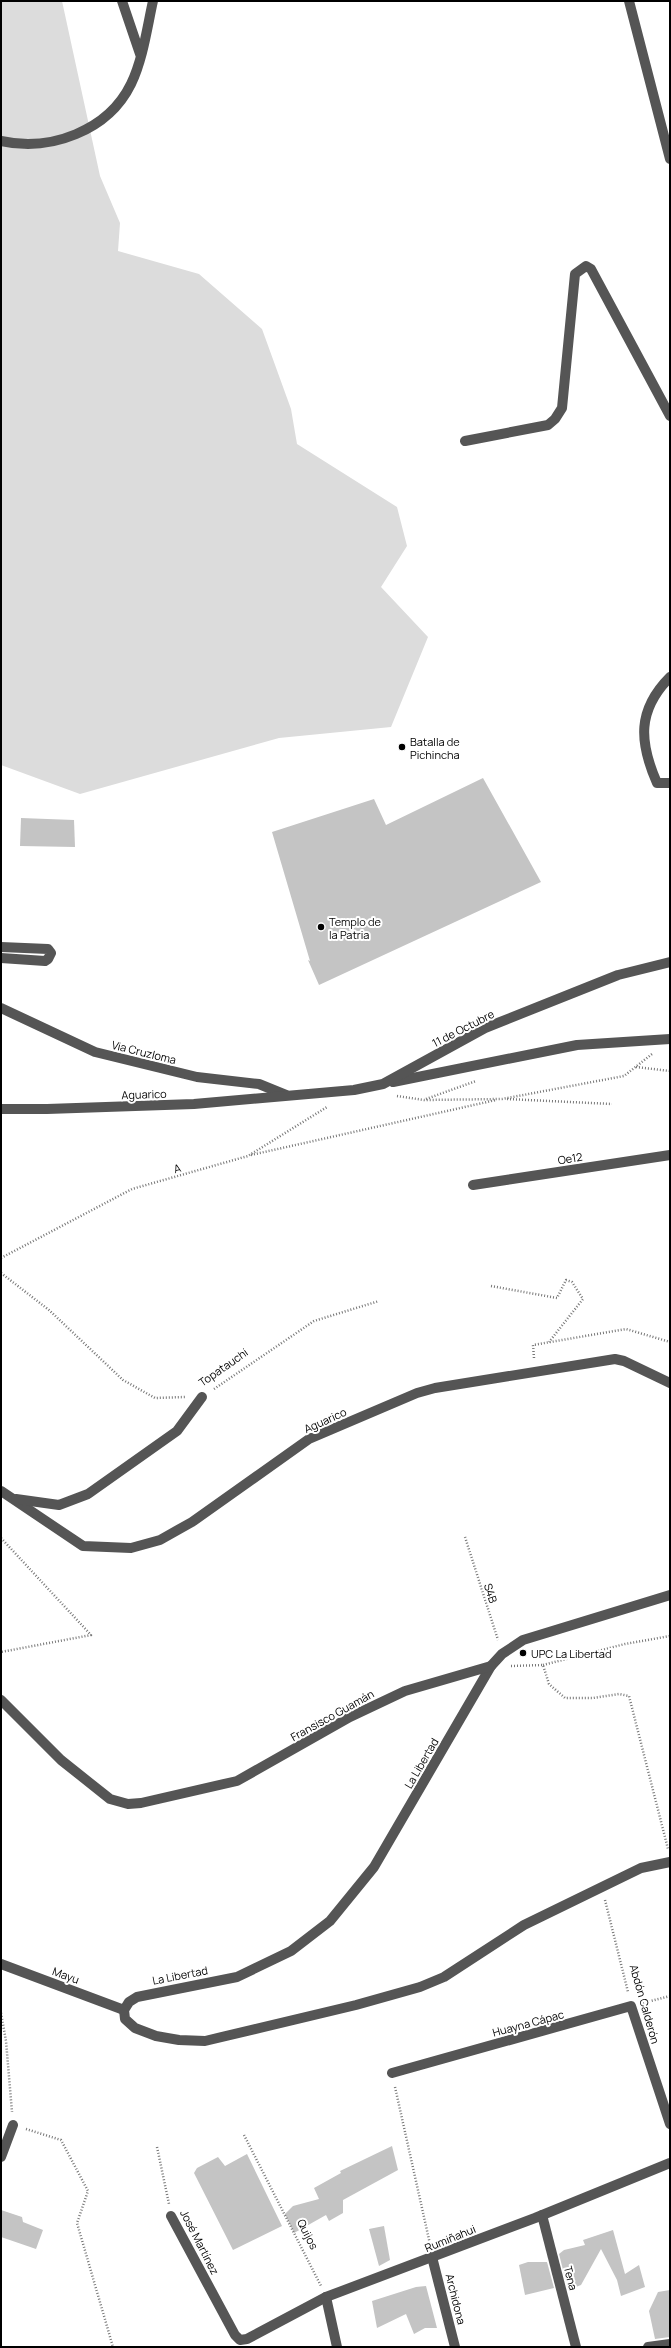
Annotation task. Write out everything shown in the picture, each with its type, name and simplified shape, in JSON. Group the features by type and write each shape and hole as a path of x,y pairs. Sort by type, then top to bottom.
{"street":[{"path":"122,1 140,54"},
{"path":"1,141 18,145 61,140 90,129 114,110 131,84 153,1"},
{"path":"629,1 670,159"},
{"path":"465,441 548,424 555,419 562,408 575,274 586,266 590,269 670,416"},
{"path":"670,677 656,691 646,712 644,737 648,762 656,783 670,783"},
{"path":"1,947 40,948 48,949 51,953 48,960 45,962 1,958"},
{"name":"11 de Octubre","path":"288,1096 354,1090 383,1084 485,1028 618,975 670,962"},
{"name":"Via Cruzloma","path":"1,1008 95,1052 197,1077 259,1084 288,1096"},
{"path":"383,1084 578,1045 670,1039"},
{"name":"Aguarico","path":"1,1109 194,1104 288,1096"},
{"name":"Oe12","path":"473,1184 670,1155"},
{"name":"Aguarico","path":"1,1491 83,1546 131,1548 160,1540 192,1522 309,1439 423,1391 615,1359 624,1360 670,1382"},
{"name":"Topatauchi","path":"12,1498 59,1505 88,1494 177,1430 202,1397"},
{"name":"La Libertad","path":"124,2010 129,2002 146,1994 237,1976 291,1951 330,1921 374,1867 491,1666 502,1654 523,1640 670,1595"},
{"name":"Fransisco Guamán","path":"1,1700 61,1760 110,1799 128,1804 141,1803 237,1781 350,1717 406,1691 491,1666"},
{"path":"124,2010 125,2018 135,2028 156,2036 179,2040 205,2041 356,2005 420,1987 444,1977 524,1925 641,1868 670,1862"},
{"name":"Mayu","path":"1,1964 124,2010"},
{"name":"Huayna Cápac","path":"392,2073 632,2006"},
{"name":"Abdón Calderón","path":"632,2006 670,2124"},
{"path":"1,2157 13,2125"},
{"name":"Rumiñahui","path":"240,2340 247,2339 326,2297 542,2215 670,2163"},
{"name":"Tena","path":"542,2215 576,2347"},
{"name":"José Martínez","path":"171,2216 235,2335 240,2340"},
{"name":"Archidona","path":"432,2257 455,2347"},
{"path":"326,2297 338,2347"},
{"path":"648,2347 670,2344"}],"path":[{"path":"248,1156 502,1099 624,1076 659,1050"},
{"path":"636,1067 670,1071"},
{"path":"393,1096 424,1100 502,1099 612,1104"},
{"name":"A","path":"1,1258 132,1190 248,1156 328,1107"},
{"path":"1,1273 49,1310 123,1380 155,1398 202,1397"},
{"path":"491,1286 557,1298 566,1280 572,1282 582,1299 549,1342"},
{"name":"Topatauchi","path":"202,1397 314,1320 379,1301"},
{"path":"535,1372 533,1345 626,1329 670,1342"},
{"name":"S4B","path":"465,1537 502,1654"},
{"path":"1,1538 91,1635 1,1652"},
{"path":"491,1666 543,1665 625,1644 670,1636"},
{"path":"543,1665 549,1684 564,1698 593,1698 619,1694 629,1696 668,1850"},
{"name":"Abdón Calderón","path":"602,1888 632,2006"},
{"path":"632,2006 670,1996"},
{"path":"1,2013 6,2041 13,2125 61,2140 88,2191 77,2223 113,2347"},
{"path":"392,2073 432,2257"},
{"name":"Quijos","path":"244,2136 326,2297"},
{"name":"José Martínez","path":"157,2147 171,2216"}],"shaded area":[{"path":"1,1 62,1 100,176 120,223 118,251 199,274 262,329 291,409 297,444 397,507 407,546 381,587 428,637 391,727 279,738 80,794 1,765"}],"building":[{"path":"483,778 541,882 319,985 308,960 310,961 272,832 374,799 386,825"},
{"path":"21,818 74,820 75,847 20,846"},
{"path":"392,2146 398,2170 343,2200 343,2213 329,2221 326,2215 294,2233 285,2214 293,2206 319,2199 314,2188 341,2173 340,2171"},
{"path":"247,2154 282,2226 233,2250 194,2173 197,2168 218,2157 225,2166"},
{"path":"1,2210 22,2217 23,2222 43,2230 36,2249 1,2237"},
{"path":"384,2226 390,2260 379,2266 369,2229"},
{"path":"613,2230 625,2274 639,2265 645,2287 621,2296 617,2280 601,2249 581,2285 568,2290 559,2254 564,2250 585,2245 583,2240"},
{"path":"528,2262 547,2262 554,2288 525,2295 519,2265"},
{"path":"426,2286 437,2328 425,2328 414,2334 406,2314 377,2328 372,2301 416,2287"},
{"path":"670,2290 670,2337 655,2339 649,2311 658,2292"}],"place":[{"name":"Batalla de Pichincha","path":"402,747"},
{"name":"Templo de la Patria","path":"321,927"},
{"name":"UPC La Libertad","path":"523,1653"}]}
